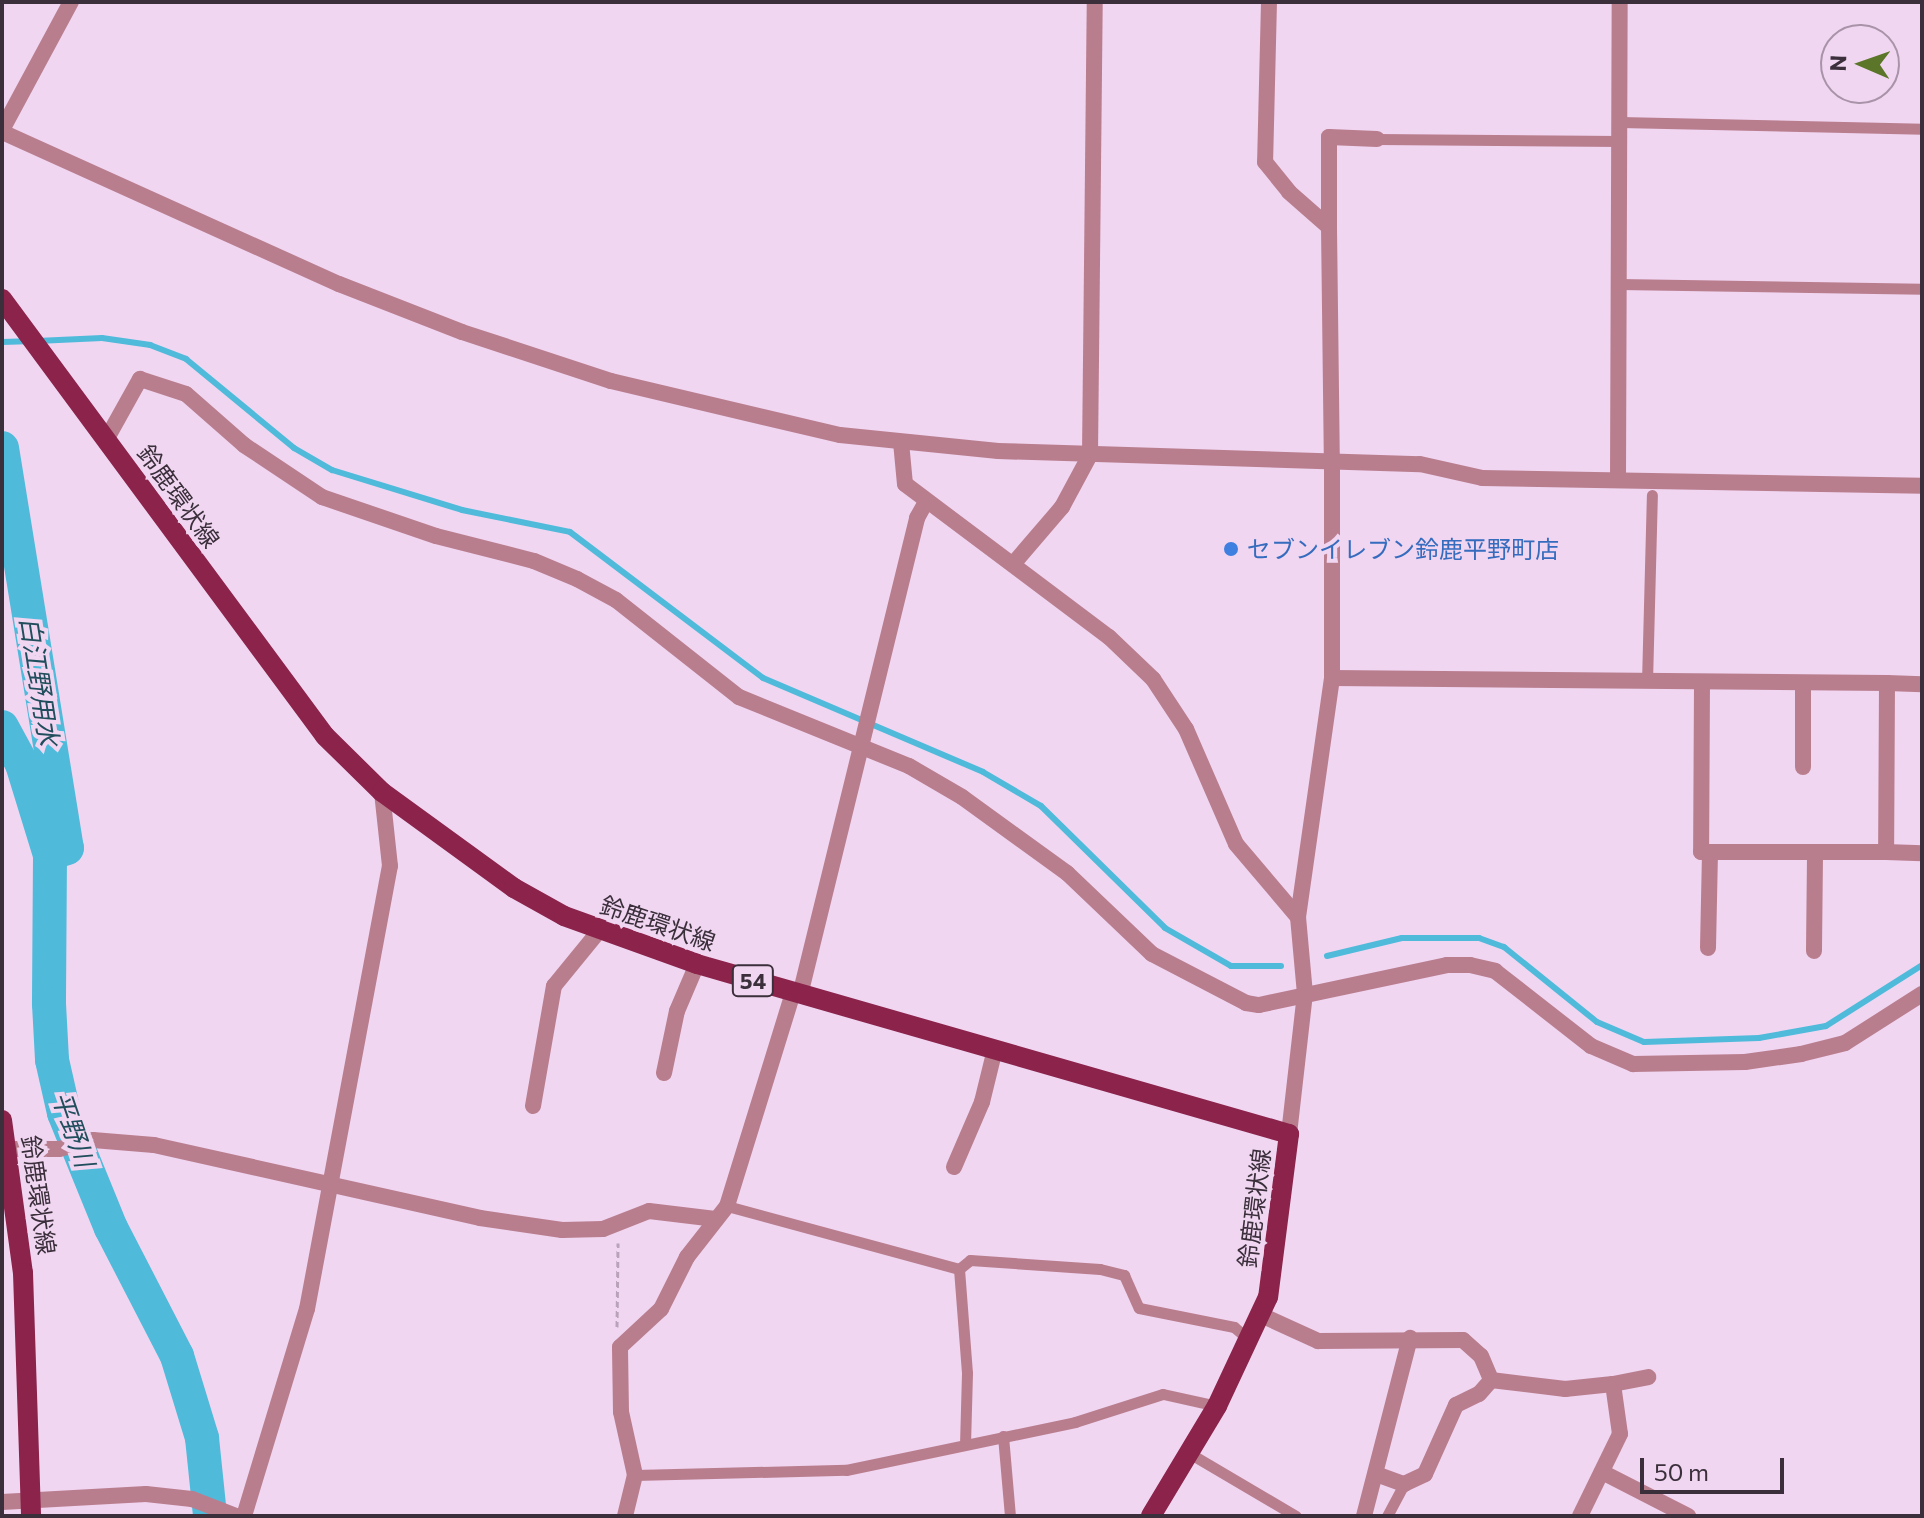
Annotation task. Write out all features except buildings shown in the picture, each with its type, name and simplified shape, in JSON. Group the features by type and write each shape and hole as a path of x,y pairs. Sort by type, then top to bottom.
{"main road":[{"name":"鈴鹿環状線","path":"6,304 269,665 325,736 382,792 514,888 599,931 697,964 1289,1134 1273,1275 1261,1315 1247,1338 1217,1406 1151,1516"},
{"name":"鈴鹿環状線","path":"2,1120 23,1273 31,1508"}],"street":[{"path":"71,2 2,131 339,284 462,332 715,408 901,442 1090,455 1420,464 1482,478 1922,486"},
{"path":"1014,563 1062,507 1090,455 1095,2"},
{"path":"1269,2 1265,162 1289,192 1329,227"},
{"path":"1618,480 1620,2"},
{"path":"1289,1134 1305,994 1298,917 1332,678 1329,137 1377,139"},
{"path":"106,440 140,379 186,394 244,445 322,497 436,536 534,561 577,579 616,600 724,688 864,743 962,797 1067,873 1128,933 1178,972 1246,1003 1259,1005 1470,965 1495,971 1591,1046 1633,1064 1745,1062 1801,1054 1845,1043 1922,994"},
{"path":"901,442 905,484 1014,563 1153,679 1186,729 1236,844 1298,917"},
{"path":"625,1516 635,1475 621,1412 620,1347 661,1309 687,1257 722,1213 796,994 876,696 917,518 926,502"},
{"path":"1332,678 1922,684"},
{"path":"1702,683 1701,852 1922,853"},
{"path":"1803,683 1803,767"},
{"path":"1886,852 1887,683"},
{"path":"2,1502 31,1508 146,1494 192,1499 236,1514 297,1350 390,866 382,792"},
{"path":"1814,951 1815,852"},
{"path":"1708,948 1710,853"},
{"path":"533,1106 554,986 599,931"},
{"path":"664,1073 677,1011 697,964"},
{"path":"954,1167 982,1102 995,1049"},
{"path":"7,1149 59,1149 93,1140 154,1145 330,1185 562,1230 603,1229 649,1211 722,1213"},
{"path":"1261,1315 1318,1341 1463,1340 1481,1356 1491,1380"},
{"path":"1364,1516 1410,1338"},
{"path":"1491,1380 1565,1389 1648,1377"},
{"path":"1376,1474 1404,1484 1425,1474 1456,1405 1479,1394 1491,1380"},
{"path":"1580,1516 1620,1434 1613,1384"},
{"path":"1602,1472 1688,1516"}],"lane":[{"path":"1620,122 1922,129"},
{"path":"1377,139 1620,141"},
{"path":"1619,284 1922,289"},
{"path":"1647,682 1652,495"},
{"path":"722,1213 959,1269"},
{"path":"959,1269 970,1260 1100,1269 1124,1275 1139,1308 1234,1327 1247,1338"},
{"path":"959,1269 967,1373 965,1444"},
{"path":"635,1475 846,1470 1075,1422 1163,1394 1217,1406"},
{"path":"1003,1436 1010,1516"},
{"path":"1189,1453 1296,1516"},
{"path":"1387,1516 1404,1484"}],"path":[{"path":"620,1223 614,1299 620,1347"}],"waterway":[{"path":"37,341 102,338 150,345 186,359 294,448 332,470 462,510 570,532 763,678 983,772 1041,806 1165,928 1231,966 1281,966"},
{"path":"2,342 26,341"},
{"name":"白江野用水","path":"2,448 67,848 58,851"},
{"name":"平野川","path":"2,727 22,764 50,855 49,1004 52,1060 64,1113 111,1228 177,1356 202,1438 210,1516"},
{"path":"1327,956 1402,938 1479,938 1504,947 1597,1022 1644,1042 1759,1038 1826,1026 1922,965"}],"place":[{"name":"セブンイレブン鈴鹿平野町店","path":"1231,549"}]}
